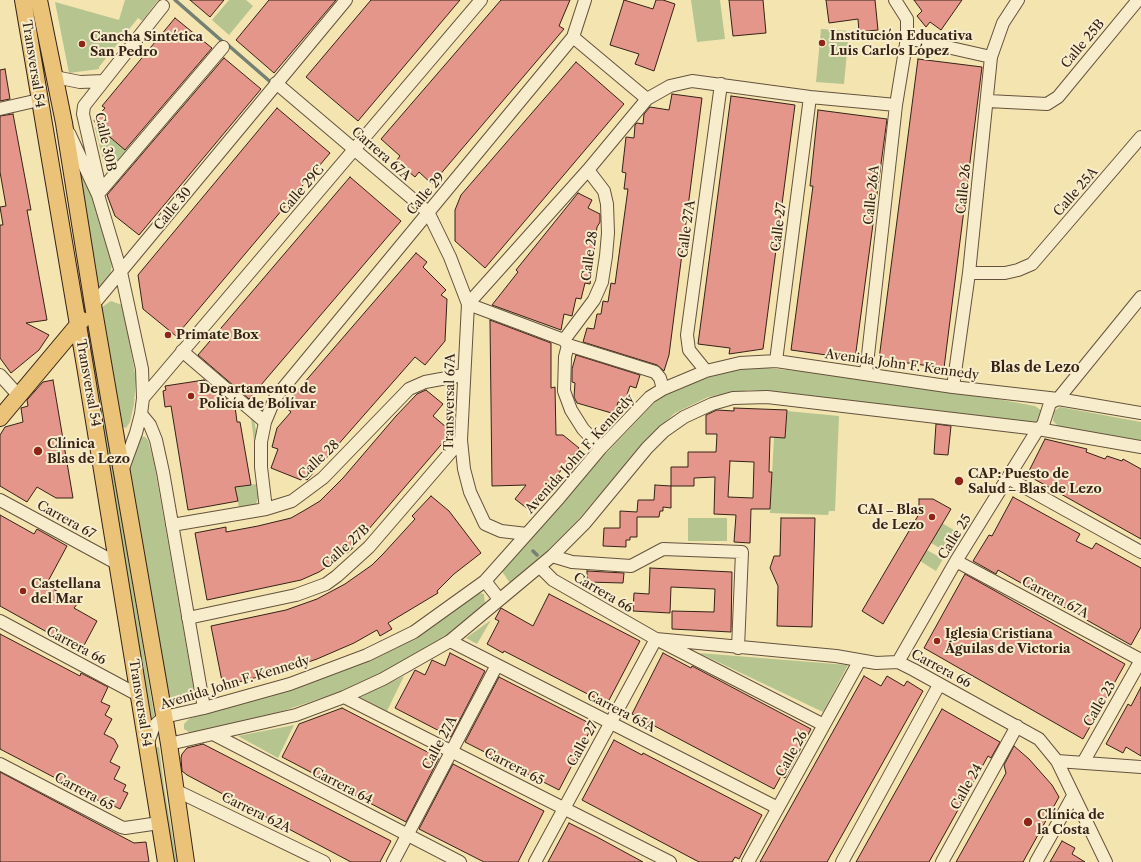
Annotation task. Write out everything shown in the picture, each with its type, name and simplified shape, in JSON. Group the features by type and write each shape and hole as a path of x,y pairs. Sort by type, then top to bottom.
{"main road":[{"name":"Transversal 54","path":"23,0 140,696 166,862"},
{"name":"Transversal 54","path":"39,0 64,123 169,744 186,862"},
{"name":"Calle 30","path":"0,418 94,305"},
{"path":"53,354 72,354 84,364 86,372"}],"street":[{"name":"Calle 30","path":"94,305 346,0"},
{"name":"Calle 29C","path":"143,398 481,0"},
{"name":"Calle 29","path":"266,509 261,467 262,442 265,422 275,398 573,38 586,0"},
{"name":"Calle 26A","path":"866,373 896,105 908,38 907,19 895,0"},
{"name":"Calle 26","path":"953,387 969,273 992,57 1003,23 1018,0"},
{"name":"Calle 25B","path":"988,102 1047,104 1058,96 1138,0"},
{"name":"Calle 30B","path":"99,193 83,114 85,102 163,6"},
{"path":"573,38 647,99"},
{"path":"908,38 992,57"},
{"path":"99,193 223,47"},
{"path":"55,77 80,82 103,81"},
{"path":"663,389 660,378 654,372 566,343 468,304 588,170 647,99 670,86 681,82 692,81 810,97 896,105"},
{"name":"Carrera 67A","path":"276,83 428,212 450,257 468,304"},
{"name":"Calle 27A","path":"706,372 689,350 687,335 721,84"},
{"name":"Calle 27","path":"776,361 810,97"},
{"path":"0,109 39,100"},
{"name":"Transversal 54","path":"64,123 99,193 121,272 142,369 143,398 141,414 136,433 122,471"},
{"name":"Calle 25A","path":"969,273 1005,273 1018,270 1032,264 1141,137"},
{"name":"Calle 28","path":"588,170 604,191 607,204 608,233 606,256 602,282 594,300 566,343 564,391 571,410 583,429 601,448"},
{"name":"Calle 25","path":"898,662 956,561 1042,425 1048,406 1050,403 1058,399 1141,297"},
{"name":"Transversal 67A","path":"468,304 463,374 461,440 470,492 485,524 501,531 527,534"},
{"path":"182,351 265,422"},
{"name":"Avenida John F. Kennedy","path":"147,745 154,726 164,717 204,708 290,684 375,652 414,632 485,581 518,545 601,448 650,397 663,389 706,372 740,363 776,361 866,373 953,387 1058,399 1141,412"},
{"name":"Calle 28","path":"172,525 266,509 292,501 323,478 409,389 425,382 463,374"},
{"path":"0,375 19,396"},
{"path":"169,744 294,716 344,697 389,675 450,641 499,599 522,583 552,556 585,523 647,448 664,431 684,417 719,402 734,398 767,397 1042,425 1141,447"},
{"path":"141,414 150,425 156,440 204,708"},
{"name":"Calle 27B","path":"188,618 296,596 326,584 369,547 461,440"},
{"path":"1008,478 1141,552"},
{"name":"Carrera 67","path":"0,500 118,564"},
{"path":"552,556 572,562 631,566 663,549 742,552 738,648"},
{"name":"Carrera 67A","path":"956,561 1141,660"},
{"name":"Carrera 66","path":"538,568 553,580 656,639 824,724"},
{"path":"485,581 499,599"},
{"name":"Carrera 66","path":"0,622 140,696"},
{"name":"Calle 27","path":"535,862 656,639"},
{"name":"Carrera 66","path":"656,639 738,648 836,656 885,663 898,662 1039,739 1057,760 1106,862"},
{"name":"Carrera 65A","path":"450,641 778,808"},
{"name":"Calle 26","path":"748,862 860,660"},
{"name":"Calle 23","path":"1084,761 1141,660"},
{"name":"Calle 27A","path":"393,862 497,665"},
{"path":"842,862 939,685"},
{"name":"Carrera 65","path":"344,697 670,862"},
{"name":"Calle 24","path":"942,862 1017,726"},
{"name":"Carrera 64","path":"213,734 460,862"},
{"path":"1057,760 1141,766"},
{"name":"Carrera 65","path":"0,764 120,827 125,828 159,823"},
{"name":"Carrera 62A","path":"175,790 324,862"},
{"path":"1036,862 1073,796"}],"green space":[{"path":"125,0 158,0 142,21 138,18 99,67 99,69 69,73 55,2 119,20"},
{"path":"229,0 246,0 253,6 229,35 212,20"},
{"path":"691,0 720,0 725,39 697,42"},
{"path":"821,29 849,31 844,84 816,82"},
{"path":"97,126 129,153 108,179 95,128"},
{"path":"80,175 84,177 97,210 112,264 110,276 99,287"},
{"path":"111,301 122,305 123,307 136,379 134,404 130,422 126,428 123,427 102,307"},
{"path":"89,324 155,720 150,721 86,326"},
{"path":"757,367 817,373 997,399 1035,406 1042,411 1040,421 1036,424 769,391 749,390 708,397 675,413 649,437 576,522 512,586 501,570 592,468 654,403 671,391 693,380 740,368"},
{"path":"1060,407 1141,422 1141,441 1058,426 1053,421 1054,411"},
{"path":"787,411 839,416 835,511 829,511 828,515 770,513 774,437 785,438"},
{"path":"251,418 254,420 258,441 254,442"},
{"path":"139,436 145,437 148,440 154,463 195,696 170,700 130,467"},
{"path":"256,484 258,498 256,504 239,508 235,487"},
{"path":"688,518 727,518 727,541 688,541"},
{"path":"942,523 959,533 947,552 931,543"},
{"path":"927,550 943,559 936,571 920,561"},
{"path":"476,594 484,594 485,604 467,621 437,643 363,684 277,713 205,731 189,732 184,729 184,724 189,719 353,667 391,649"},
{"path":"491,620 477,644 466,638"},
{"path":"699,653 848,665 823,712"},
{"path":"404,676 387,711 360,697"},
{"path":"294,725 278,758 238,736"},
{"path":"159,747 177,862 172,862 154,748"}],"building":[{"path":"190,0 224,0 210,17"},
{"path":"269,0 336,0 274,73 236,40"},
{"path":"371,0 460,0 358,121 306,77"},
{"path":"501,0 570,0 559,26 564,29 432,184 419,172 415,177 396,161 400,156 381,139"},
{"path":"624,0 653,9 656,0 663,0 675,4 654,71 635,64 639,54 610,45"},
{"path":"729,0 763,0 766,33 733,36"},
{"path":"826,0 875,0 878,30 859,32 858,19 829,23"},
{"path":"914,0 962,0 941,30 930,22 926,27 917,16 922,11"},
{"path":"175,18 212,48 125,150 97,126 94,120 105,108 102,106"},
{"path":"224,58 261,89 139,235 115,216 107,195"},
{"path":"918,59 982,67 944,368 879,359"},
{"path":"576,62 624,104 485,268 455,241 455,210 461,195"},
{"path":"5,69 10,99 0,101 0,70"},
{"path":"672,94 702,98 669,355 664,371 657,365 583,342 587,328 594,329 597,314 601,314 603,301 608,302 611,283 615,284 628,189 624,189 626,173 622,172 626,137 634,138 635,125 637,123 643,124 644,114 650,107 669,110"},
{"path":"731,96 795,105 763,349 729,354 730,348 698,344"},
{"path":"277,108 330,153 176,336 143,309 138,275"},
{"path":"818,110 887,119 855,359 791,350 813,186 810,186"},
{"path":"13,114 31,210 27,210 47,320 26,323 49,335 39,350 11,373 0,358 0,225 3,225 0,207 6,206 0,172 0,116"},
{"path":"350,177 401,221 249,399 198,355"},
{"path":"578,193 592,200 588,208 600,214 600,222 597,227 590,284 585,283 581,299 576,298 572,316 564,314 561,330 492,305 518,272 516,270"},
{"path":"416,253 427,262 423,267 446,290 441,295 447,299 445,341 425,365 415,357 307,480 302,477 301,480 271,468 278,449 272,447 277,428 291,412 284,406"},
{"path":"490,320 551,343 551,388 555,387 556,435 563,435 579,448 529,510 515,499 526,485 492,486"},
{"path":"576,355 640,375 636,388 630,386 624,403 618,402 615,414 577,403 574,397 575,383 572,382 572,369"},
{"name":"Clínica Blas de Lezo","path":"53,380 73,498 56,498 37,487 27,502 0,486 0,435 5,427 23,422 21,408 28,406 27,400 43,382"},
{"path":"204,380 235,406 237,422 240,422 251,485 235,487 238,501 188,510 171,406 165,407 163,391 166,390 165,386"},
{"path":"426,390 443,404 433,416 452,432 350,551 319,572 301,580 207,600 195,533 226,527 226,532 291,518 320,501 343,478 396,416 417,394"},
{"path":"734,408 787,410 785,438 770,437 769,472 772,472 770,509 751,509 750,543 734,542 736,515 714,514 715,477 694,478 694,486 671,486 671,467 688,467 688,452 716,452 717,434 706,434 706,415 717,410 734,411","holes":["730,461 754,462 753,498 728,497"]},
{"path":"936,424 951,426 948,455 934,454"},
{"path":"1045,439 1087,449 1086,452 1105,459 1107,456 1122,461 1123,459 1141,469 1141,539 1027,475"},
{"path":"655,485 671,486 671,508 663,507 663,511 660,511 659,517 637,517 637,537 630,537 630,540 626,540 626,547 603,546 604,528 620,528 620,511 637,512 638,500 654,500"},
{"path":"431,496 449,511 481,553 454,574 437,591 438,593 388,623 392,629 380,636 377,630 354,643 317,659 285,670 223,686 211,626 286,610 317,599 345,584 372,565 383,554 415,519 412,516"},
{"path":"1013,497 1080,534 1076,541 1092,549 1096,543 1141,568 1141,627 1131,645 998,570 996,574 973,561 989,535 992,536"},
{"path":"919,499 933,499 951,509 883,624 862,611 919,514"},
{"path":"0,515 34,534 37,529 67,546 46,585 78,603 74,608 97,621 81,651 0,606"},
{"path":"781,518 815,518 812,627 777,626 778,586 770,568 774,556 780,556"},
{"path":"650,568 732,572 731,632 672,629 672,611 714,612 715,589 671,587 670,613 633,611 634,593 649,594"},
{"path":"587,571 624,573 623,583 587,582"},
{"path":"965,574 1125,664 1083,739 924,648"},
{"path":"549,594 640,641 607,704 504,651 503,653 487,644 499,621 495,619 501,608 533,626"},
{"path":"0,634 80,676 81,673 108,687 101,702 110,706 105,715 112,719 104,734 114,739 118,746 110,762 120,767 114,779 126,785 123,791 128,793 120,809 106,802 105,804 0,749"},
{"path":"450,653 485,671 451,737 395,708 415,670 425,675 432,660 445,666"},
{"path":"663,653 691,668 692,666 811,729 785,778 781,776 774,789 632,714"},
{"path":"864,676 881,686 887,676 904,686 907,681 923,691 827,862 760,862"},
{"path":"499,677 593,725 559,790 465,742"},
{"path":"1141,687 1141,756 1126,747 1123,753 1106,744 1128,704 1131,706"},
{"path":"342,708 439,758 406,822 282,757 299,724"},
{"path":"942,709 1000,742 991,758 988,756 929,862 856,862"},
{"path":"614,740 642,755 643,753 762,815 739,859 735,857 732,862 699,862 582,800"},
{"path":"203,744 391,841 380,862 351,862 187,775 182,771 182,754 187,748"},
{"path":"1014,746 1029,759 1052,785 1059,797 1023,862 956,862 1006,773 1004,765"},
{"path":"453,764 544,811 518,862 484,862 419,829"},
{"path":"0,772 134,843 146,842 149,862 0,862"},
{"path":"569,823 597,837 643,862 548,862"},
{"path":"1062,841 1075,848 1072,854 1085,862 1050,862"}],"waterway":[{"path":"175,0 222,41"},
{"path":"228,45 274,85"},
{"path":"533,551 537,555"}],"place":[{"name":"Institución Educativa Luis Carlos López","path":"822,43"},
{"name":"Cancha Sintética San Pedro","path":"82,44"},
{"name":"Primate Box","path":"168,335"},
{"name":"Departamento de Policía de Bolívar","path":"191,396"},
{"name":"Clínica Blas de Lezo","path":"38,451"},
{"name":"CAP: Puesto de Salud ‒ Blas de Lezo","path":"959,481"},
{"name":"CAI ‒ Blas de Lezo","path":"932,517"},
{"name":"Castellana del Mar","path":"23,591"},
{"name":"Iglesia Cristiana Águilas de Victoria","path":"937,641"},
{"name":"Clínica de la Costa","path":"1028,822"}],"district":[{"name":"Blas de Lezo","path":"1035,368"}]}
